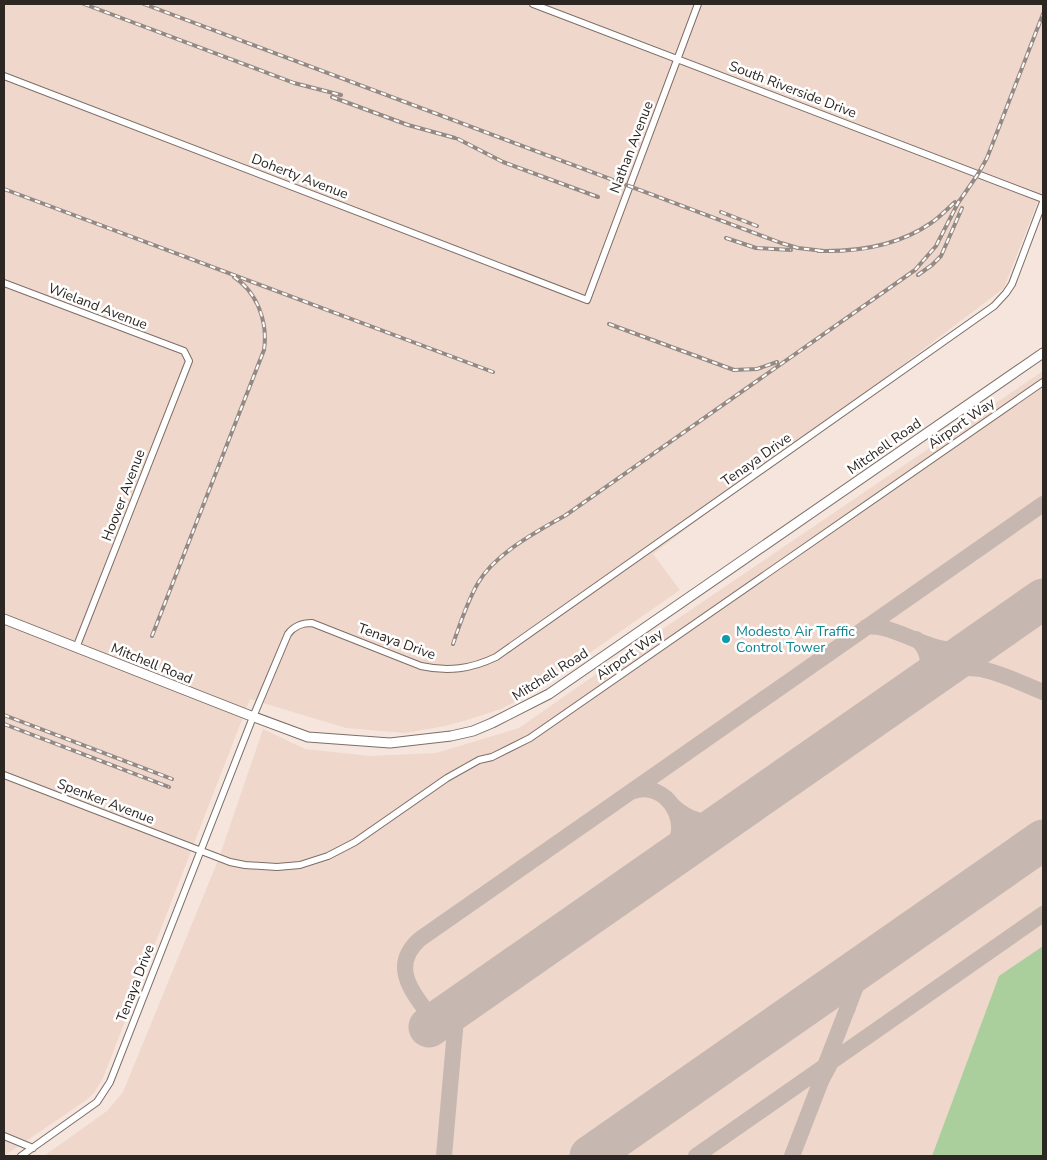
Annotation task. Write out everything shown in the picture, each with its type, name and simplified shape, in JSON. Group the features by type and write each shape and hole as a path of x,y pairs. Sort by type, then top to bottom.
{"main road":[{"name":"Mitchell Road","path":"4,620 253,717 308,736 390,743 451,736 473,730 507,716 549,694 1043,353"}],"street":[{"name":"South Riverside Drive","path":"533,4 678,58 1043,201"},
{"name":"Nathan Avenue","path":"587,300 698,4"},
{"name":"Doherty Avenue","path":"4,76 587,300"},
{"name":"Tenaya Drive","path":"21,1156 97,1102 110,1082 253,717 291,630 300,624 317,624 421,666 433,669 466,668 483,664 496,657 994,306 1006,294 1012,284 1043,201"},
{"name":"Wieland Avenue","path":"4,283 184,351"},
{"name":"Hoover Avenue","path":"76,648 189,361 184,351"},
{"name":"Airport Way","path":"200,851 245,865 277,867 316,861 349,846 448,778 478,760 492,758 530,738 1043,382"},
{"name":"Spenker Avenue","path":"4,775 200,851"},
{"path":"4,1136 33,1148"}],"shaded area":[{"path":"4,4 1043,4 1043,188 1004,288 653,554 680,590 532,693 501,709 467,720 405,733 346,728 250,699 103,1078 94,1093 85,1101 4,1156"},
{"path":"1043,371 1043,946 999,977 932,1156 44,1156 107,1111 123,1092 219,858 263,729 305,749 370,756 436,753 519,728"}],"green space":[{"path":"1043,946 1043,1156 932,1156 999,976"}],"taxiway":[{"path":"435,1023 413,992 405,971 410,950 420,939 1043,504"},
{"path":"866,627 885,628 928,645 949,650 959,650 981,642"},
{"path":"916,639 925,650 928,662 925,675 917,686"},
{"path":"933,675 963,668 989,671 1043,692"},
{"path":"631,792 641,789 658,793 672,804 676,812 679,821 679,831 674,848 665,862"},
{"path":"672,805 685,815 699,821 715,822 730,817"},
{"path":"696,1156 1043,914"},
{"path":"825,1066 860,976 873,958"},
{"path":"824,993 834,990 842,992 847,998 848,1008"},
{"path":"444,1156 457,1007"},
{"path":"792,1156 821,1081 830,1064"},
{"path":"618,1156 630,1132 638,1123"}],"runway":[{"path":"429,1027 1043,599"},
{"path":"590,1156 1043,840"}],"railway":[{"path":"84,4 294,83 341,95"},
{"path":"144,4 781,243 798,248 824,251"},
{"path":"956,206 987,158 1043,14"},
{"path":"332,97 408,125 455,138"},
{"path":"458,139 503,162 598,197"},
{"path":"4,189 493,372"},
{"path":"453,644 474,590 485,572 495,562 542,528 566,515 915,270 936,246 959,201"},
{"path":"818,251 863,249 905,237 931,223 955,202"},
{"path":"918,275 941,256 962,208"},
{"path":"721,212 757,226"},
{"path":"726,238 756,248 791,250"},
{"path":"152,636 264,350 264,329 260,309 249,291 234,277"},
{"path":"609,324 734,370 757,369 777,362"},
{"path":"4,715 172,779"},
{"path":"4,724 169,787"}],"place":[{"name":"Modesto Air Traffic Control Tower","path":"726,639"}]}
